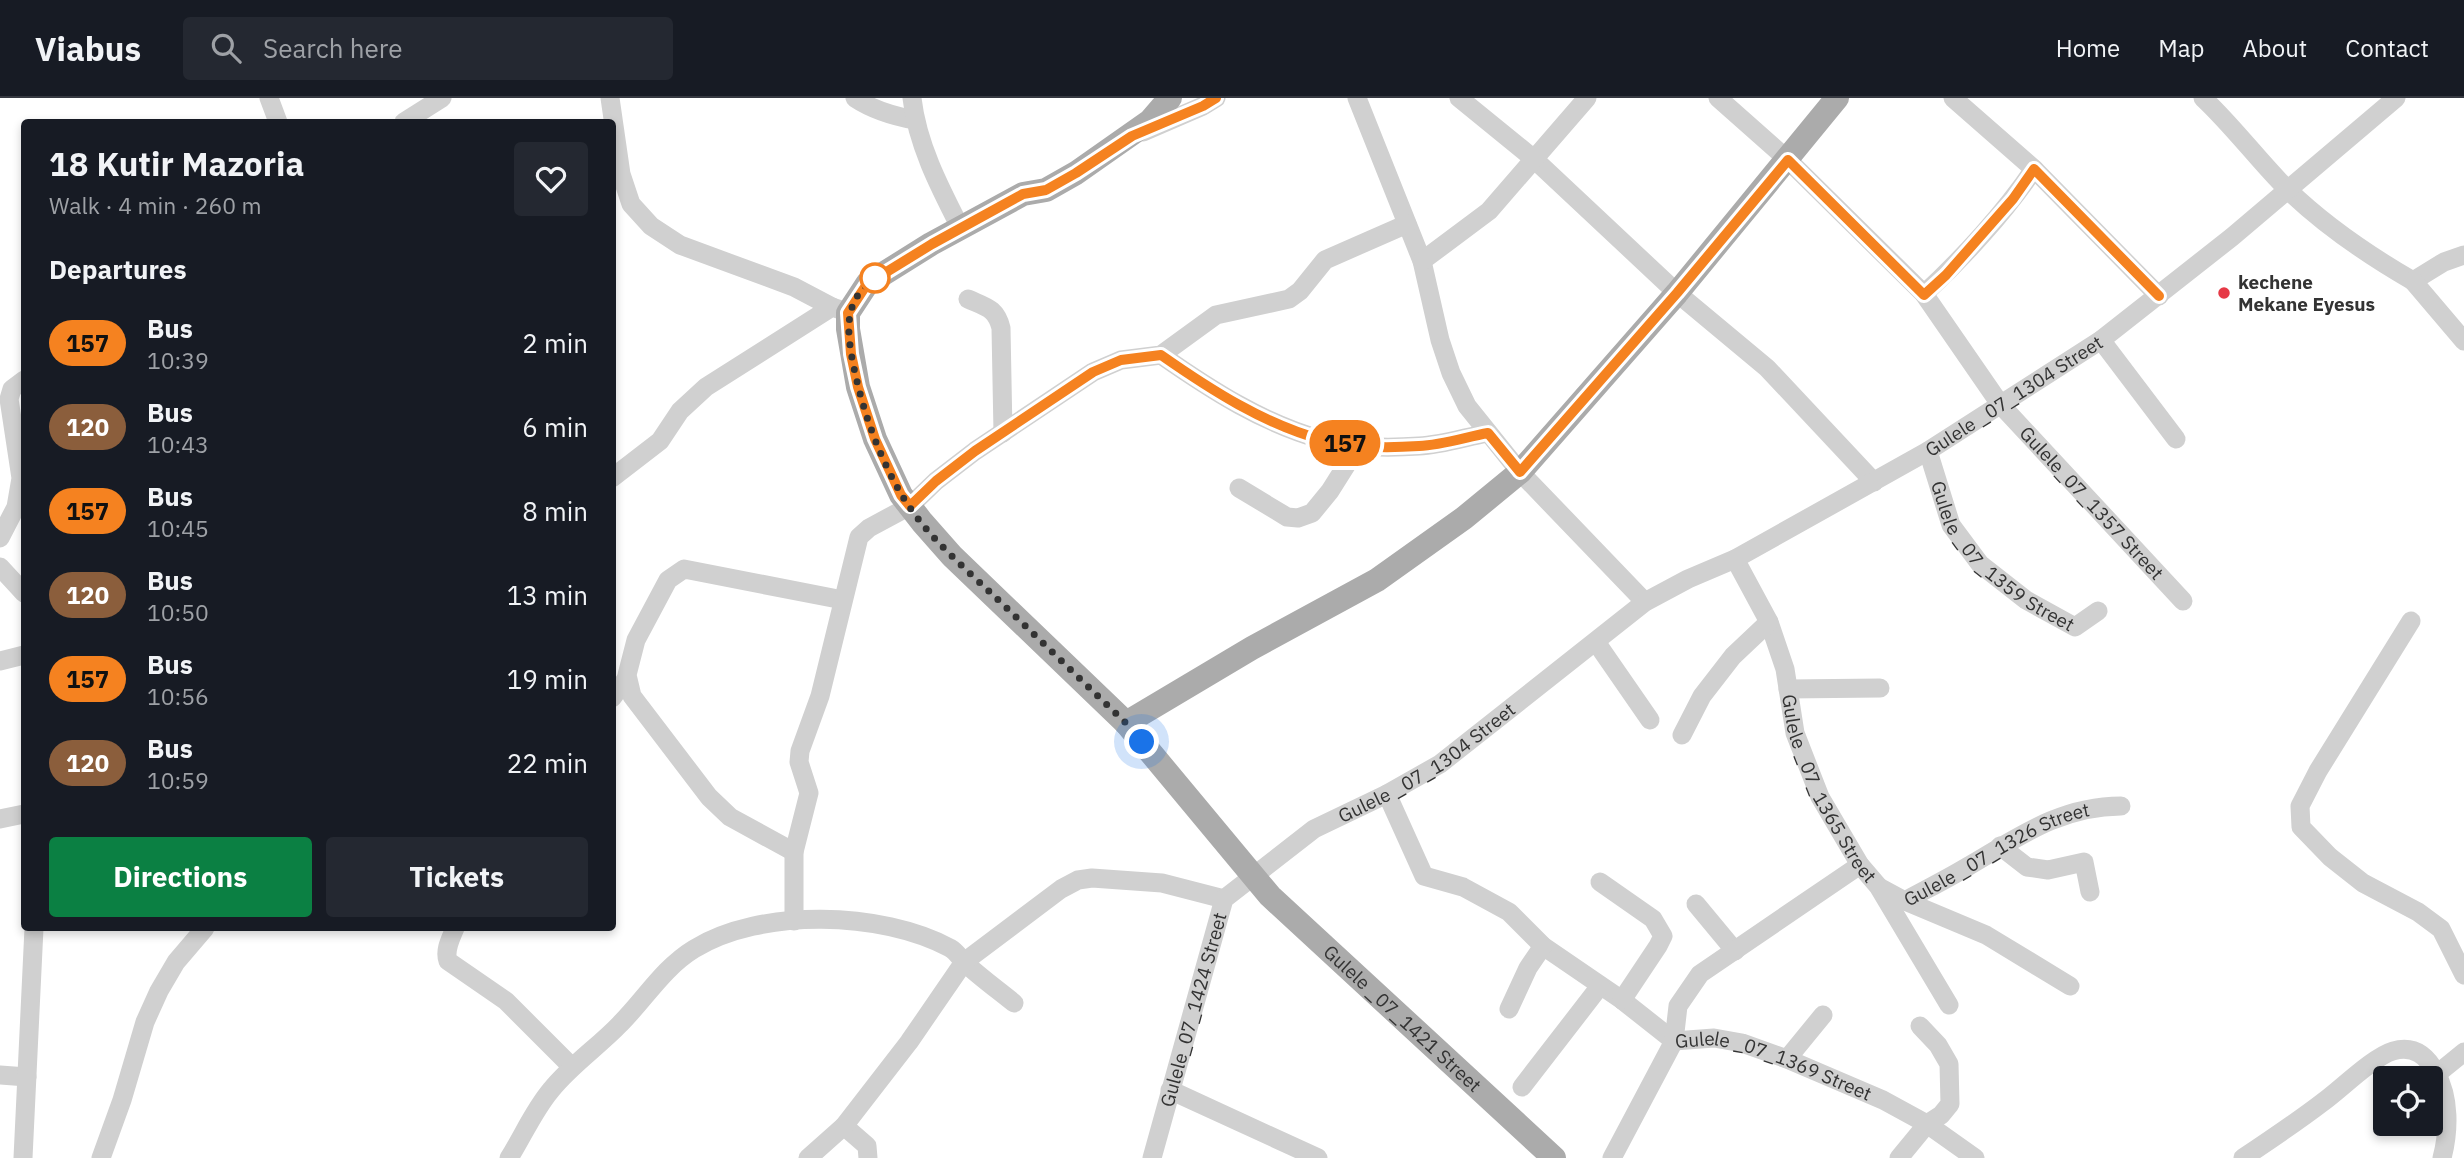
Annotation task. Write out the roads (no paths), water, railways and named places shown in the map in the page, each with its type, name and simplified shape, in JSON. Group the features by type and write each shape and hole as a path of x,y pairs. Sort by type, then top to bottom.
{"main road":[{"path":"840,310 875,278 1023,194 1104,140 1151,98"},
{"path":"1023,194 1046,190 1076,173 1132,136 1150,121 1170,98"},
{"path":"1126,723 1252,648 1377,580 1464,518 1520,472 1677,293 1837,98"},
{"name":"Gulele _07_1421 Street","path":"840,310 858,387 887,467 901,495 952,556 1126,723 1280,905 1554,1158"}],"street":[{"path":"269,98 277,119"},
{"path":"409,119 442,98"},
{"path":"610,98 613,119"},
{"path":"855,98 895,117 915,120"},
{"path":"912,98 915,120 939,185 961,229"},
{"path":"1132,136 1216,98"},
{"path":"1357,98 1422,261 1440,340 1451,373 1467,406 1520,472 1645,602"},
{"path":"1459,98 1534,159 1677,293 1767,368 1874,482"},
{"path":"1422,261 1489,211 1587,98"},
{"name":"Gulele_07_1357 Street","path":"1718,98 1788,160 1924,295 2000,404 2183,601"},
{"path":"1952,98 2034,169 2159,296"},
{"path":"2203,98 2288,190 2360,248 2413,281 2464,341"},
{"name":"Gulele _07_1304 Street","path":"1254,874 1314,829 1387,794 1440,764 1645,602 1688,579 1735,559 1874,482 2101,340 2159,296 2396,98"},
{"path":"616,139 621,174 631,204 651,226 680,245 794,287 840,310"},
{"path":"1924,295 1946,275 2013,199 2034,169"},
{"path":"794,921 793,852 809,793 799,762 800,751 820,696 859,537 869,528 910,506 936,481 1103,367 1121,360 1161,355 1216,315 1290,299 1325,260 1407,224"},
{"path":"2413,281 2444,262 2464,255"},
{"path":"968,299 993,310 999,317 1003,433"},
{"path":"616,475 660,441 680,411 706,387 840,310"},
{"path":"2101,340 2176,439"},
{"path":"1161,355 1258,416 1324,441 1359,445 1421,446 1488,433"},
{"path":"0,538 20,494 21,478 9,399 12,387"},
{"path":"1239,488 1287,517 1298,518 1312,513 1331,491 1359,445"},
{"name":"Gulele _07_1359 Street","path":"1928,450 1951,525 1980,564 2026,600 2075,627 2098,611"},
{"name":"Gulele _07_1365 Street","path":"1735,559 1769,622 1785,669 1795,733 1820,797 1860,865 1878,886 1949,1005"},
{"path":"0,567 21,590"},
{"path":"616,693 627,678 636,640 668,580 684,569 843,600"},
{"path":"2410,621 2318,771 2300,806 2301,827 2330,856 2364,883 2418,912 2441,929 2464,975"},
{"path":"1682,735 1702,696 1733,656 1769,622"},
{"path":"1596,642 1650,720"},
{"path":"0,660 21,655"},
{"path":"627,678 632,696 709,797 730,817 793,852"},
{"path":"1788,689 1880,688"},
{"name":"Gulele _07_1369 Street","path":"1387,794 1424,876 1463,887 1509,912 1543,946 1622,1000 1674,1041 1714,1038 1787,1059 1883,1100 1927,1124 1975,1158"},
{"name":"Gulele _07_1326 Street","path":"1878,886 1905,901 1968,867 2000,846 2063,814 2103,806 2121,806"},
{"path":"0,819 21,815"},
{"path":"2000,846 2026,867 2048,870 2084,862 2090,892"},
{"path":"1612,1158 1674,1041 1678,1006 1700,974 1860,865"},
{"name":"Gulele_07_1424 Street","path":"1152,1158 1224,899 1254,874"},
{"path":"808,1158 844,1126 909,1042 964,962 1061,889 1078,880 1092,878 1162,883 1224,899"},
{"path":"1600,881 1653,919 1663,936 1622,1000"},
{"path":"1905,901 1986,935 2070,986"},
{"path":"1696,904 1735,951"},
{"path":"509,1158 550,1091 572,1067 607,1038 633,1011 656,981 692,950 745,927 794,921 848,922 890,928 934,940 953,949 964,962 1014,1003"},
{"path":"23,1158 34,931"},
{"path":"101,1158 122,1100 145,1022 176,962 202,931"},
{"path":"454,931 448,946 448,961 506,1001 572,1067"},
{"path":"1508,1009 1528,968 1543,946"},
{"path":"1522,1087 1600,986"},
{"path":"1787,1059 1823,1015"},
{"path":"1899,1158 1927,1124 1941,1115 1950,1104 1949,1064 1938,1045 1920,1026"},
{"path":"2243,1158 2322,1104 2388,1053 2417,1052 2429,1060 2432,1066"},
{"path":"2443,1069 2464,1052"},
{"path":"0,1075 27,1077"},
{"path":"1170,1090 1318,1158"},
{"path":"2442,1158 2447,1125 2443,1093"},
{"path":"844,1126 867,1146 868,1158"}],"place":[{"name":"kechene Mekane Eyesus","path":"2224,293"}]}
